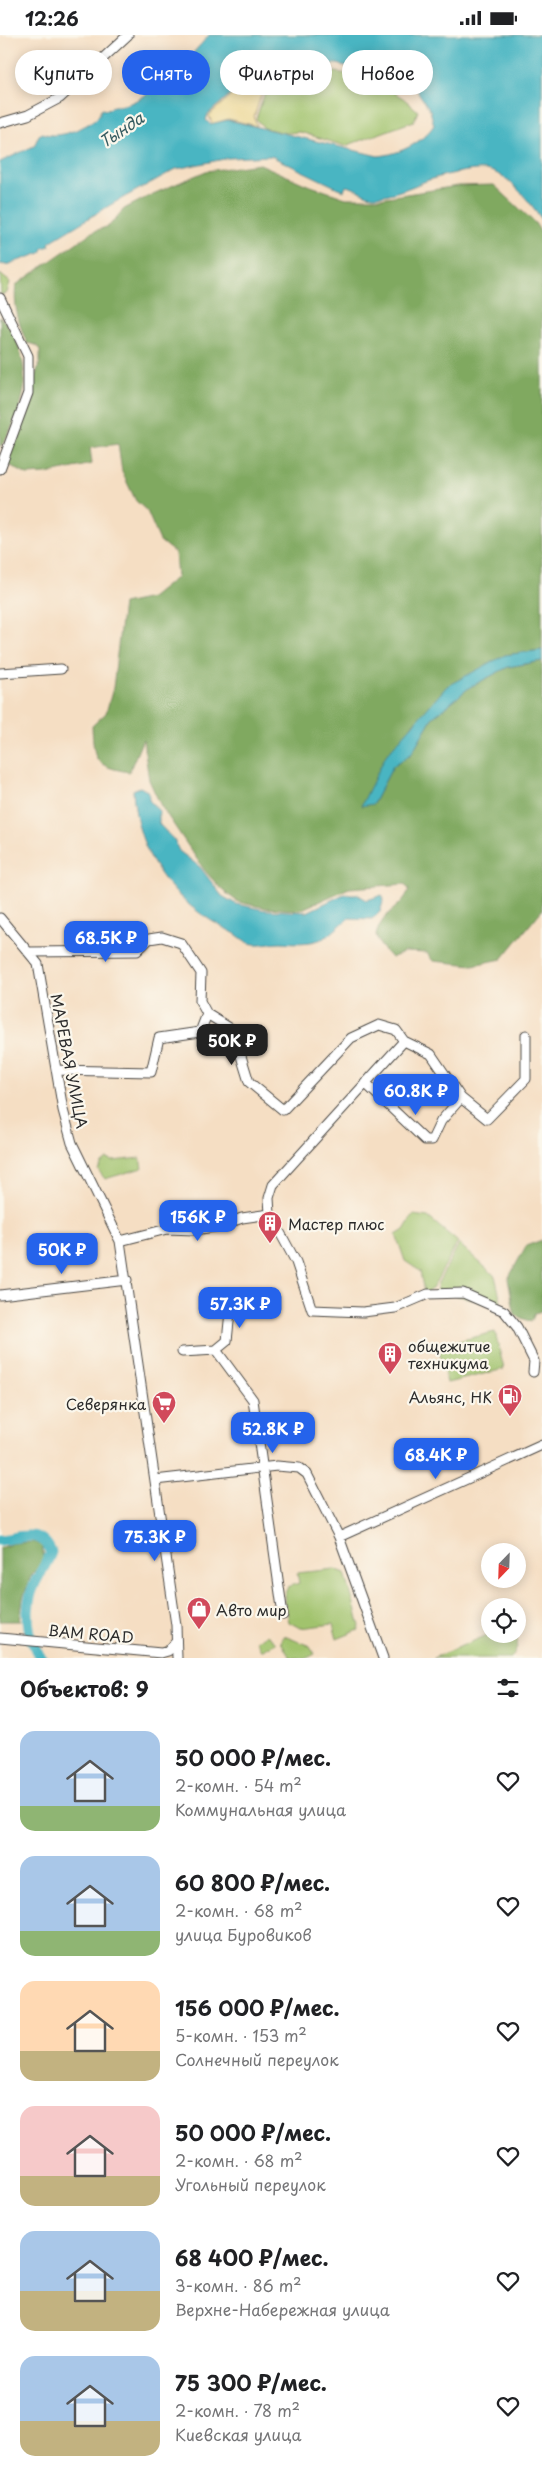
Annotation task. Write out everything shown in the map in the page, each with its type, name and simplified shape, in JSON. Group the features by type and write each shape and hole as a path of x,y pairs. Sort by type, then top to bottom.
{"street":[{"path":"0,123 28,115 60,98 128,35"},
{"path":"0,298 28,356 28,393 0,469"},
{"path":"0,673 61,669"},
{"name":"МАРЕВАЯ УЛИЦА","path":"0,918 38,964 63,1110 72,1143 120,1241 176,1625 175,1643 177,1658"},
{"path":"30,952 137,951 148,939 162,937 181,943 201,973 200,1001 207,1014 233,1030 249,1081 284,1110 351,1038 379,1025 396,1030 404,1041 431,1054 461,1098 487,1119 526,1079 526,1035"},
{"path":"57,1070 151,1072 159,1038 200,1032 207,1014"},
{"path":"404,1041 273,1185 269,1198 270,1214 296,1262 312,1310 363,1312 395,1308 428,1294 463,1293 504,1311 517,1327 534,1361 533,1372"},
{"path":"364,1083 425,1140 432,1140 441,1121 461,1098"},
{"path":"120,1241 166,1229 195,1231 220,1226 242,1218 270,1214"},
{"path":"0,1295 127,1280"},
{"path":"182,1352 216,1350 227,1341 230,1312 226,1296"},
{"path":"216,1350 253,1400 283,1615"},
{"path":"339,1537 542,1445"},
{"path":"155,1480 262,1467 288,1466 307,1474 339,1537 383,1658"},
{"name":"BAM ROAD","path":"3,1639 161,1653 168,1651 175,1643"}],"green space":[{"path":"332,72 342,73 342,95 398,95 418,111 414,121 345,146 300,132 286,133 264,128 256,119 264,95 332,95"},
{"path":"260,164 305,184 346,198 381,198 458,186 494,185 535,223 542,234 542,650 505,655 413,723 373,804 393,766 411,754 432,718 470,687 508,667 542,661 542,910 502,959 473,965 433,961 427,953 405,952 391,958 380,945 376,935 383,920 406,895 409,889 405,884 349,888 300,910 266,908 238,902 222,890 205,871 161,806 149,780 143,739 129,772 102,764 95,754 94,747 92,726 106,713 113,688 123,604 151,598 177,577 175,553 160,541 147,511 136,501 122,472 118,444 90,448 92,464 46,474 27,475 6,463 40,362 40,350 36,345 27,343 19,322 15,300 16,285 92,232 109,226 124,209 153,194 206,171"},
{"path":"0,274 10,282 7,293 1,295"},
{"path":"0,317 12,331 20,350 24,370 24,389 11,428 0,447"},
{"path":"140,1158 142,1168 105,1179 98,1170 107,1159 113,1161"},
{"path":"413,1215 428,1217 458,1242 432,1289 424,1293 420,1271 405,1261 396,1235 404,1230"},
{"path":"542,1240 542,1311 535,1313 531,1322 515,1315 508,1279 526,1246"},
{"path":"459,1244 495,1276 501,1301 497,1305 436,1291 438,1283"},
{"path":"495,1332 504,1369 447,1383 438,1346"},
{"path":"34,1542 42,1546 44,1558 42,1567 32,1573 23,1598 20,1621 0,1621 0,1548 14,1543"},
{"path":"335,1569 345,1573 360,1626 359,1630 337,1639 333,1624 300,1628 289,1622 284,1595 288,1587 299,1583 297,1573"},
{"path":"267,1635 276,1643 261,1651 256,1640"},
{"path":"284,1636 310,1646 315,1654 307,1658 290,1658 281,1642"},
{"path":"481,1638 481,1643 517,1643 511,1658 433,1658"}],"sand":[{"path":"232,95 261,95 254,117 257,126 228,119 212,124 209,115"}],"water":[{"name":"Тында","path":"209,35 542,35 542,220 532,205 518,190 494,172 486,170 473,170 447,175 394,193 374,196 346,186 344,191 271,156 229,158 176,169 112,204 53,240 49,243 50,246 43,248 41,253 6,265 0,264 0,162 34,146 39,135 43,133 49,135 63,134 85,126 96,119 101,109 108,110 113,106 125,105 145,95 210,95 210,50 195,50","holes":["220,50 332,50 332,64 342,65 342,50 433,50 433,95 420,95 430,110 434,125 410,147 378,156 228,120 210,124 206,120 208,114 230,95 220,95"]},
{"path":"542,650 542,661 508,667 470,687 432,718 411,754 393,766 373,804 361,806 386,755 447,686 505,655"},
{"path":"140,787 149,792 149,800 159,811 159,824 174,840 179,851 200,867 222,896 236,904 265,910 307,912 344,894 357,894 367,900 382,895 384,899 380,912 372,919 349,918 329,935 317,941 257,944 248,942 192,907 175,892 162,875 150,857 136,814 133,790"}],"waterway":[{"path":"0,1540 23,1536 36,1537 47,1544 51,1552 31,1592 28,1612 32,1641 41,1658"}],"place":[{"name":"Мастер плюс","path":"270,1244"},
{"name":"общежитие техникума","path":"390,1375"},
{"name":"Альянс, НК","path":"510,1417"},
{"name":"Северянка","path":"164,1424"},
{"name":"Авто мир","path":"199,1630"}]}
